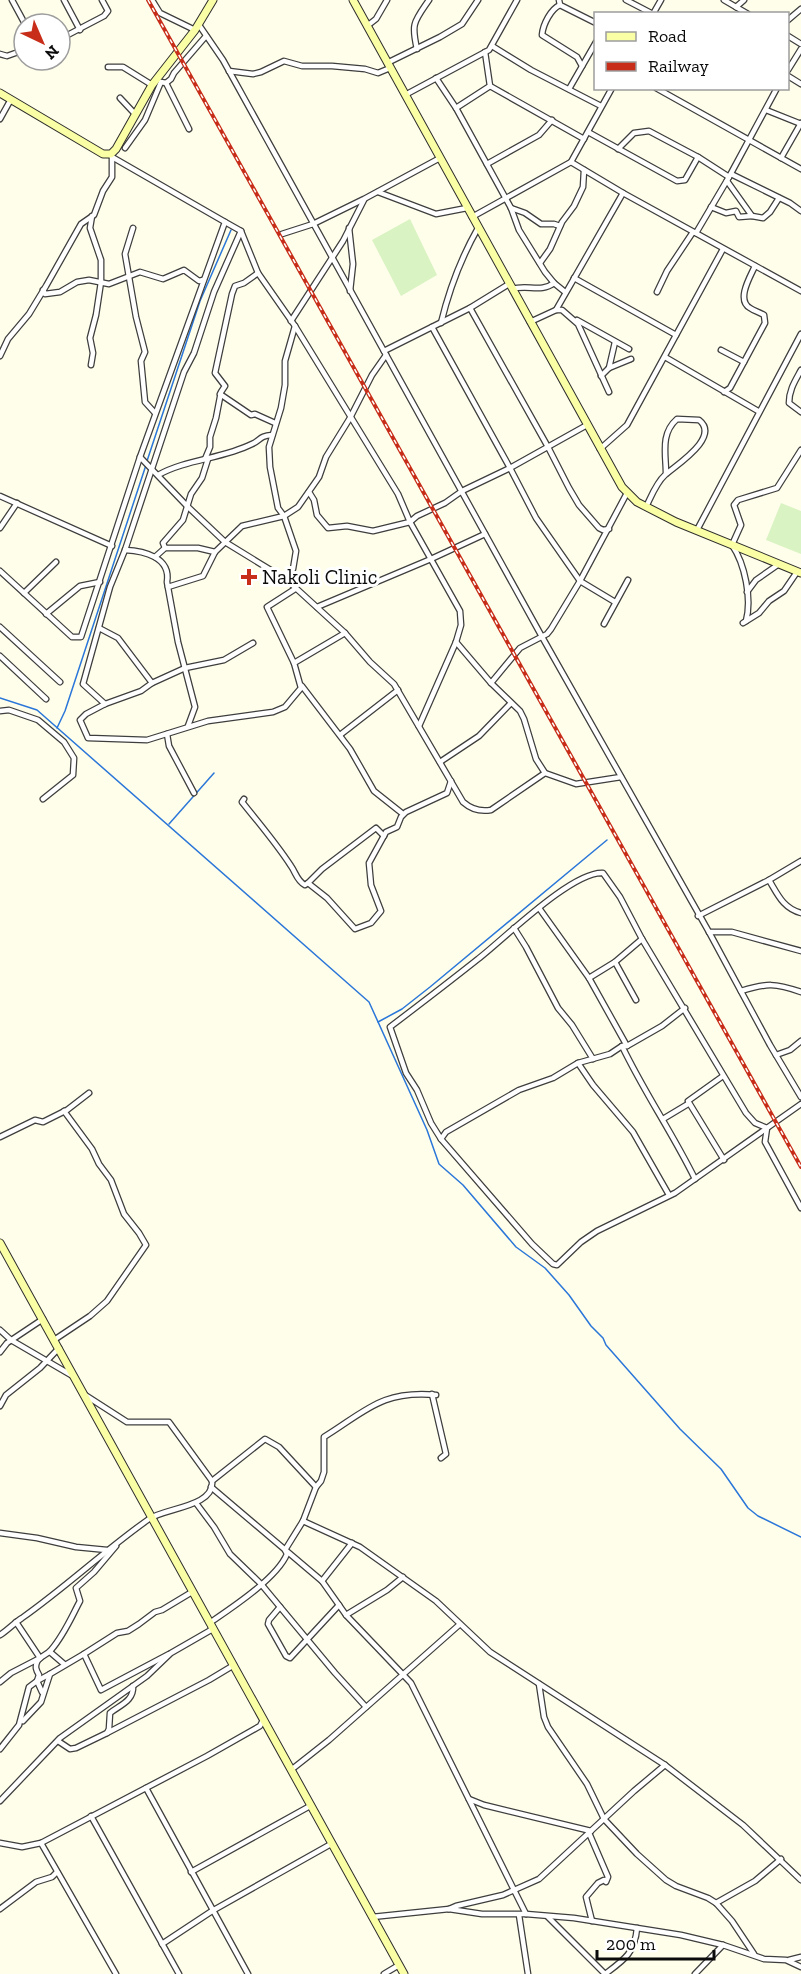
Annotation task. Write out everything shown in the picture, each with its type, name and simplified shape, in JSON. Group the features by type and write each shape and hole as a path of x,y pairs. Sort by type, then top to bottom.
{"street":[{"path":"64,0 80,30"},
{"path":"72,34 108,13 102,0"},
{"path":"152,0 160,13 197,27 207,36 229,71 541,635 801,1097"},
{"path":"90,365 93,353 90,338 101,282 100,260 90,228 92,216 112,177 112,156 152,85 197,27 213,0"},
{"path":"353,0 627,494 646,507 799,572 784,591 769,601 759,613 744,622 749,610 747,592 736,551 732,545"},
{"path":"367,26 376,19 387,0"},
{"path":"417,49 413,27 429,0"},
{"path":"229,71 254,74 284,61 302,66 365,69 378,73 462,24 478,0"},
{"path":"405,95 489,50 517,0"},
{"path":"626,0 649,12"},
{"path":"724,0 745,12"},
{"path":"736,7 744,0"},
{"path":"582,66 577,57 542,34 542,30 560,2 594,22"},
{"path":"789,19 801,9"},
{"path":"166,83 207,36"},
{"path":"569,89 594,45"},
{"path":"492,46 531,70 602,106"},
{"path":"789,68 801,49"},
{"path":"484,52 490,86"},
{"path":"108,67 123,68 152,85"},
{"path":"436,78 456,108 487,164 511,208 519,230 554,283 565,292"},
{"path":"125,148 145,120 161,82 166,83"},
{"path":"166,83 189,129"},
{"path":"456,108 490,86"},
{"path":"490,86 584,139"},
{"path":"472,217 571,162 611,90"},
{"path":"660,90 801,169"},
{"path":"657,292 667,271 695,232 729,177 776,90"},
{"path":"0,93 10,101 103,154 112,156 241,231 258,273 295,326 398,494 410,522 460,611 461,625 456,642 419,726"},
{"path":"120,99 135,114"},
{"path":"0,119 10,101"},
{"path":"766,110 801,124 781,158"},
{"path":"487,164 539,135 552,120"},
{"path":"588,132 677,181 688,177 698,157"},
{"path":"618,149 634,133 649,132 698,157 729,177 779,198 801,211"},
{"path":"282,234 313,224 440,158"},
{"path":"571,162 622,193 801,291"},
{"path":"540,263 550,249 560,226 571,212 583,187 584,170"},
{"path":"729,177 752,216"},
{"path":"378,192 436,214 467,208"},
{"path":"556,310 622,193"},
{"path":"711,207 726,213 736,211 739,217 763,218 771,212 779,198"},
{"path":"291,321 332,257 364,199"},
{"path":"511,208 525,213 541,224 560,226"},
{"path":"0,356 8,339 27,316 43,290 82,222 92,216"},
{"path":"0,571 72,637 81,637 155,413 225,222"},
{"path":"133,228 125,254 136,317 145,352 141,361 145,402 155,413"},
{"path":"349,228 353,264 350,291"},
{"path":"441,323 459,266 478,228"},
{"path":"105,704 83,684 110,586 125,550 184,372 194,353 214,292 241,231"},
{"path":"600,448 627,425 723,249"},
{"path":"724,392 730,388 759,336 765,319 760,312 748,307 744,301 743,295 755,266"},
{"path":"43,290 45,294 60,292 77,282 89,280 109,284 141,272 163,279 184,270 199,281 203,280"},
{"path":"165,548 163,543 179,525 191,494 202,478 220,394 225,386 215,373 235,286 244,283 258,273"},
{"path":"574,278 676,335"},
{"path":"168,588 203,576 215,552 242,526 284,516 298,507 319,477 326,457 385,353 511,287 545,288 554,283"},
{"path":"470,308 579,505 599,528 609,529"},
{"path":"530,322 556,310 562,310 629,349"},
{"path":"574,319 609,392"},
{"path":"287,580 296,551 284,516 278,508 270,467 269,447 281,408 285,385 285,362 295,326"},
{"path":"432,327 536,518 580,580 615,602"},
{"path":"697,530 758,411 801,334"},
{"path":"609,368 615,342"},
{"path":"721,350 744,362"},
{"path":"665,357 758,411"},
{"path":"601,376 609,368 631,359"},
{"path":"801,370 789,400 789,403 801,412"},
{"path":"220,394 251,415 255,414 275,423"},
{"path":"646,507 666,474 696,449 705,431 704,424 699,420 677,419 670,426 664,441 666,474"},
{"path":"309,492 317,515 329,528 347,526 373,531 410,522 417,516 445,504 462,491 510,468 587,425"},
{"path":"158,475 172,467 251,445 262,435 272,435"},
{"path":"732,545 741,525 734,505 736,502 777,488 801,450"},
{"path":"140,457 225,542 287,580 345,633 398,690 462,802 472,808 483,811 491,810 545,773"},
{"path":"491,683 520,648 541,635 547,634 551,629 627,494"},
{"path":"0,496 112,546"},
{"path":"0,528 18,503"},
{"path":"317,607 485,534"},
{"path":"155,557 165,548 198,548 215,552"},
{"path":"125,550 150,553 165,568 184,668 195,707 188,726"},
{"path":"24,593 56,562"},
{"path":"747,592 756,580 778,564"},
{"path":"604,624 628,580"},
{"path":"46,614 80,586 100,582"},
{"path":"295,589 267,607 294,663 301,684 340,735 367,776 374,791 403,814"},
{"path":"0,627 60,682"},
{"path":"99,628 118,638 152,683"},
{"path":"294,663 345,633"},
{"path":"456,642 524,719 536,759 545,773 576,784 621,777"},
{"path":"253,643 224,660 184,668 132,695 105,704 80,720 88,738 147,740 208,721 273,712 285,707 296,697 301,684"},
{"path":"0,656 46,699"},
{"path":"340,735 398,690"},
{"path":"440,762 479,736 511,704"},
{"path":"0,711 9,710 38,720 64,742 74,758 74,775 43,799"},
{"path":"166,734 169,746 194,793"},
{"path":"308,883 327,898 355,929 371,923 381,911 371,885 369,863 386,832 397,826 403,814 447,793 451,781"},
{"path":"244,799 242,801 290,864 299,882 305,885 322,869 376,828 384,836"},
{"path":"699,916 801,861"},
{"path":"767,1128 752,1121 723,1076 685,1008 642,939 620,897 603,873 579,879 539,908 478,960 390,1028 406,1073 417,1090 430,1123 441,1139 532,1244 553,1264 557,1265 581,1242 597,1231 669,1195 695,1179 801,1104"},
{"path":"769,880 784,904 801,913"},
{"path":"539,908 589,978 643,1088 663,1119 695,1179"},
{"path":"514,928 558,1008 593,1059"},
{"path":"709,932 732,932 801,951"},
{"path":"589,978 615,962 642,939"},
{"path":"615,962 636,1000"},
{"path":"741,991 768,984 781,985 801,992"},
{"path":"441,1139 446,1132 519,1090 553,1078 578,1063 610,1054 662,1026 685,1008"},
{"path":"776,1055 790,1050 801,1041"},
{"path":"578,1063 593,1085 633,1132 669,1195"},
{"path":"663,1119 688,1104 689,1099 723,1076"},
{"path":"0,1137 35,1120 43,1122 64,1111 89,1093"},
{"path":"688,1104 723,1160"},
{"path":"54,1340 90,1316 107,1301 146,1245 140,1233 124,1214 111,1180 64,1111"},
{"path":"767,1128 765,1143 801,1208"},
{"path":"0,1243 404,1974"},
{"path":"0,1352 11,1340 43,1319"},
{"path":"0,1330 11,1340 75,1376"},
{"path":"0,1406 11,1390 40,1368 59,1348"},
{"path":"211,1622 261,1584 282,1564 287,1554 285,1550 303,1521 324,1472 324,1437 378,1402 411,1394 434,1395 446,1454 441,1458"},
{"path":"85,1395 127,1422 165,1420 169,1422 211,1484 322,1581 346,1616 403,1674 417,1694 526,1914"},
{"path":"0,1635 152,1517 196,1503 206,1496 211,1484 265,1439 279,1447 316,1487"},
{"path":"196,1503 230,1554 261,1584 366,1707"},
{"path":"303,1521 352,1543 403,1577 436,1601 490,1653 665,1765 742,1825 801,1880"},
{"path":"0,1533 48,1540 76,1547 107,1550"},
{"path":"0,1682 11,1673 50,1652 65,1631 80,1601 76,1588 94,1572 119,1542"},
{"path":"322,1581 352,1543"},
{"path":"346,1616 403,1577"},
{"path":"19,1725 29,1687 117,1633 128,1631 155,1612 192,1592"},
{"path":"280,1607 268,1624 288,1658 294,1656 339,1605"},
{"path":"16,1622 40,1658"},
{"path":"84,1654 101,1690 204,1635 211,1630 211,1622"},
{"path":"291,1770 459,1625"},
{"path":"50,1652 64,1664"},
{"path":"0,1801 58,1741 162,1664 171,1653"},
{"path":"40,1658 36,1664 36,1671 39,1675 37,1681 43,1693"},
{"path":"58,1741 70,1749 76,1748 234,1665"},
{"path":"0,1749 30,1711 41,1701 50,1674"},
{"path":"539,1684 544,1717 548,1727 587,1784 603,1819 666,1880 708,1898 716,1904 732,1921 754,1954"},
{"path":"107,1733 110,1713 130,1699 134,1691 133,1686"},
{"path":"0,1843 22,1847 41,1843 260,1726 263,1718"},
{"path":"449,1909 503,1896 547,1874 603,1819 665,1765"},
{"path":"146,1788 248,1974"},
{"path":"469,1799 484,1805 590,1832"},
{"path":"191,1872 310,1806"},
{"path":"91,1816 179,1974"},
{"path":"590,1832 608,1876 606,1882 604,1880 598,1883 586,1897 592,1921"},
{"path":"41,1843 116,1974"},
{"path":"162,1944 212,1911 331,1844"},
{"path":"716,1904 754,1881 781,1859"},
{"path":"0,1909 36,1882 52,1877 57,1872"},
{"path":"372,1917 449,1909 482,1914 526,1914 637,1928 723,1945 764,1959 786,1960 801,1957"},
{"path":"519,1915 528,1974"},
{"path":"548,1917 605,1974 633,1948 637,1928"},
{"path":"694,1974 723,1945"},
{"path":"786,1960 801,1967"},
{"path":"384,1974 399,1965"}],"green space":[{"path":"410,219 437,275 401,296 372,240"},
{"path":"781,503 801,511 801,554 766,540"}],"waterway":[{"path":"147,461 200,301 231,230"},
{"path":"57,728 65,711 146,465"},
{"path":"0,698 37,710 369,1002 427,1130 439,1164 463,1185 516,1247 545,1268 569,1295 606,1345 680,1429 721,1469 748,1508 758,1516 801,1537"},
{"path":"169,824 214,773"},
{"path":"378,1022 402,1009 430,987 607,840"}],"railway":[{"path":"148,0 801,1167"}],"place":[{"name":"Nakoli Clinic","path":"249,577"}]}
